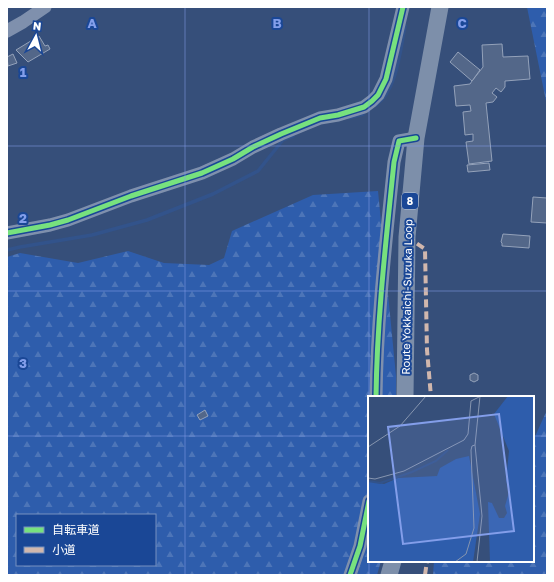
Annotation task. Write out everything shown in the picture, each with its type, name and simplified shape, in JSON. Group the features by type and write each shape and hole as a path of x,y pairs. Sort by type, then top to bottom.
{"main road":[{"name":"Route Yokkaichi-Suzuka Loop","path":"405,396 407,237 416,138 440,7"},
{"path":"389,575 393,562"}],"street":[{"path":"7,30 23,22 45,7"},
{"path":"7,233 68,220 131,196 202,173 281,134 320,118 344,114 364,107 378,95 386,79 403,7"},
{"path":"376,396 376,358 380,305 394,162 399,141 416,138"},
{"path":"350,575 360,546 368,506"}],"green space":[{"path":"527,7 547,7 547,106"},
{"path":"378,191 396,376 396,396 368,396 368,562 381,562 377,575 7,575 7,257 20,253 78,263 128,251 164,263 209,265 224,258 232,231 313,195"},
{"path":"547,410 547,575 433,575 434,562 534,562 534,439"}],"building":[{"path":"39,36 45,46 48,45 50,49 28,62 16,50"},
{"path":"502,44 503,57 528,56 530,79 505,81 505,87 501,92 496,88 492,93 497,97 493,102 486,103 492,161 469,164 466,142 473,141 473,134 465,135 463,112 471,111 470,105 456,106 454,86 470,84 483,67 482,45"},
{"path":"458,52 480,70 472,81 450,62"},
{"path":"13,54 17,63 8,66 7,57"},
{"path":"489,163 490,170 468,172 467,165"},
{"path":"533,197 547,198 547,223 531,222"},
{"path":"503,234 530,236 529,248 502,246 501,242"},
{"path":"474,373 478,375 478,380 474,382 470,380 470,375"},
{"path":"205,410 208,416 200,420 197,415"}],"waterway":[{"path":"376,105 389,90 393,80 405,26"},
{"path":"348,118 363,114"},
{"path":"7,250 92,235 147,220 213,194 258,171 283,140 293,136"}],"marked path":[{"path":"407,237 425,249 427,350 431,396"},
{"path":"425,575 427,562"}],"cycle path":[{"path":"7,233 68,220 131,196 202,173 233,159 253,147 320,118 338,115 364,107 378,95 386,79 403,7"},
{"path":"376,396 380,309 394,162 399,141 416,138"},
{"path":"350,575 360,546 368,506"}]}
